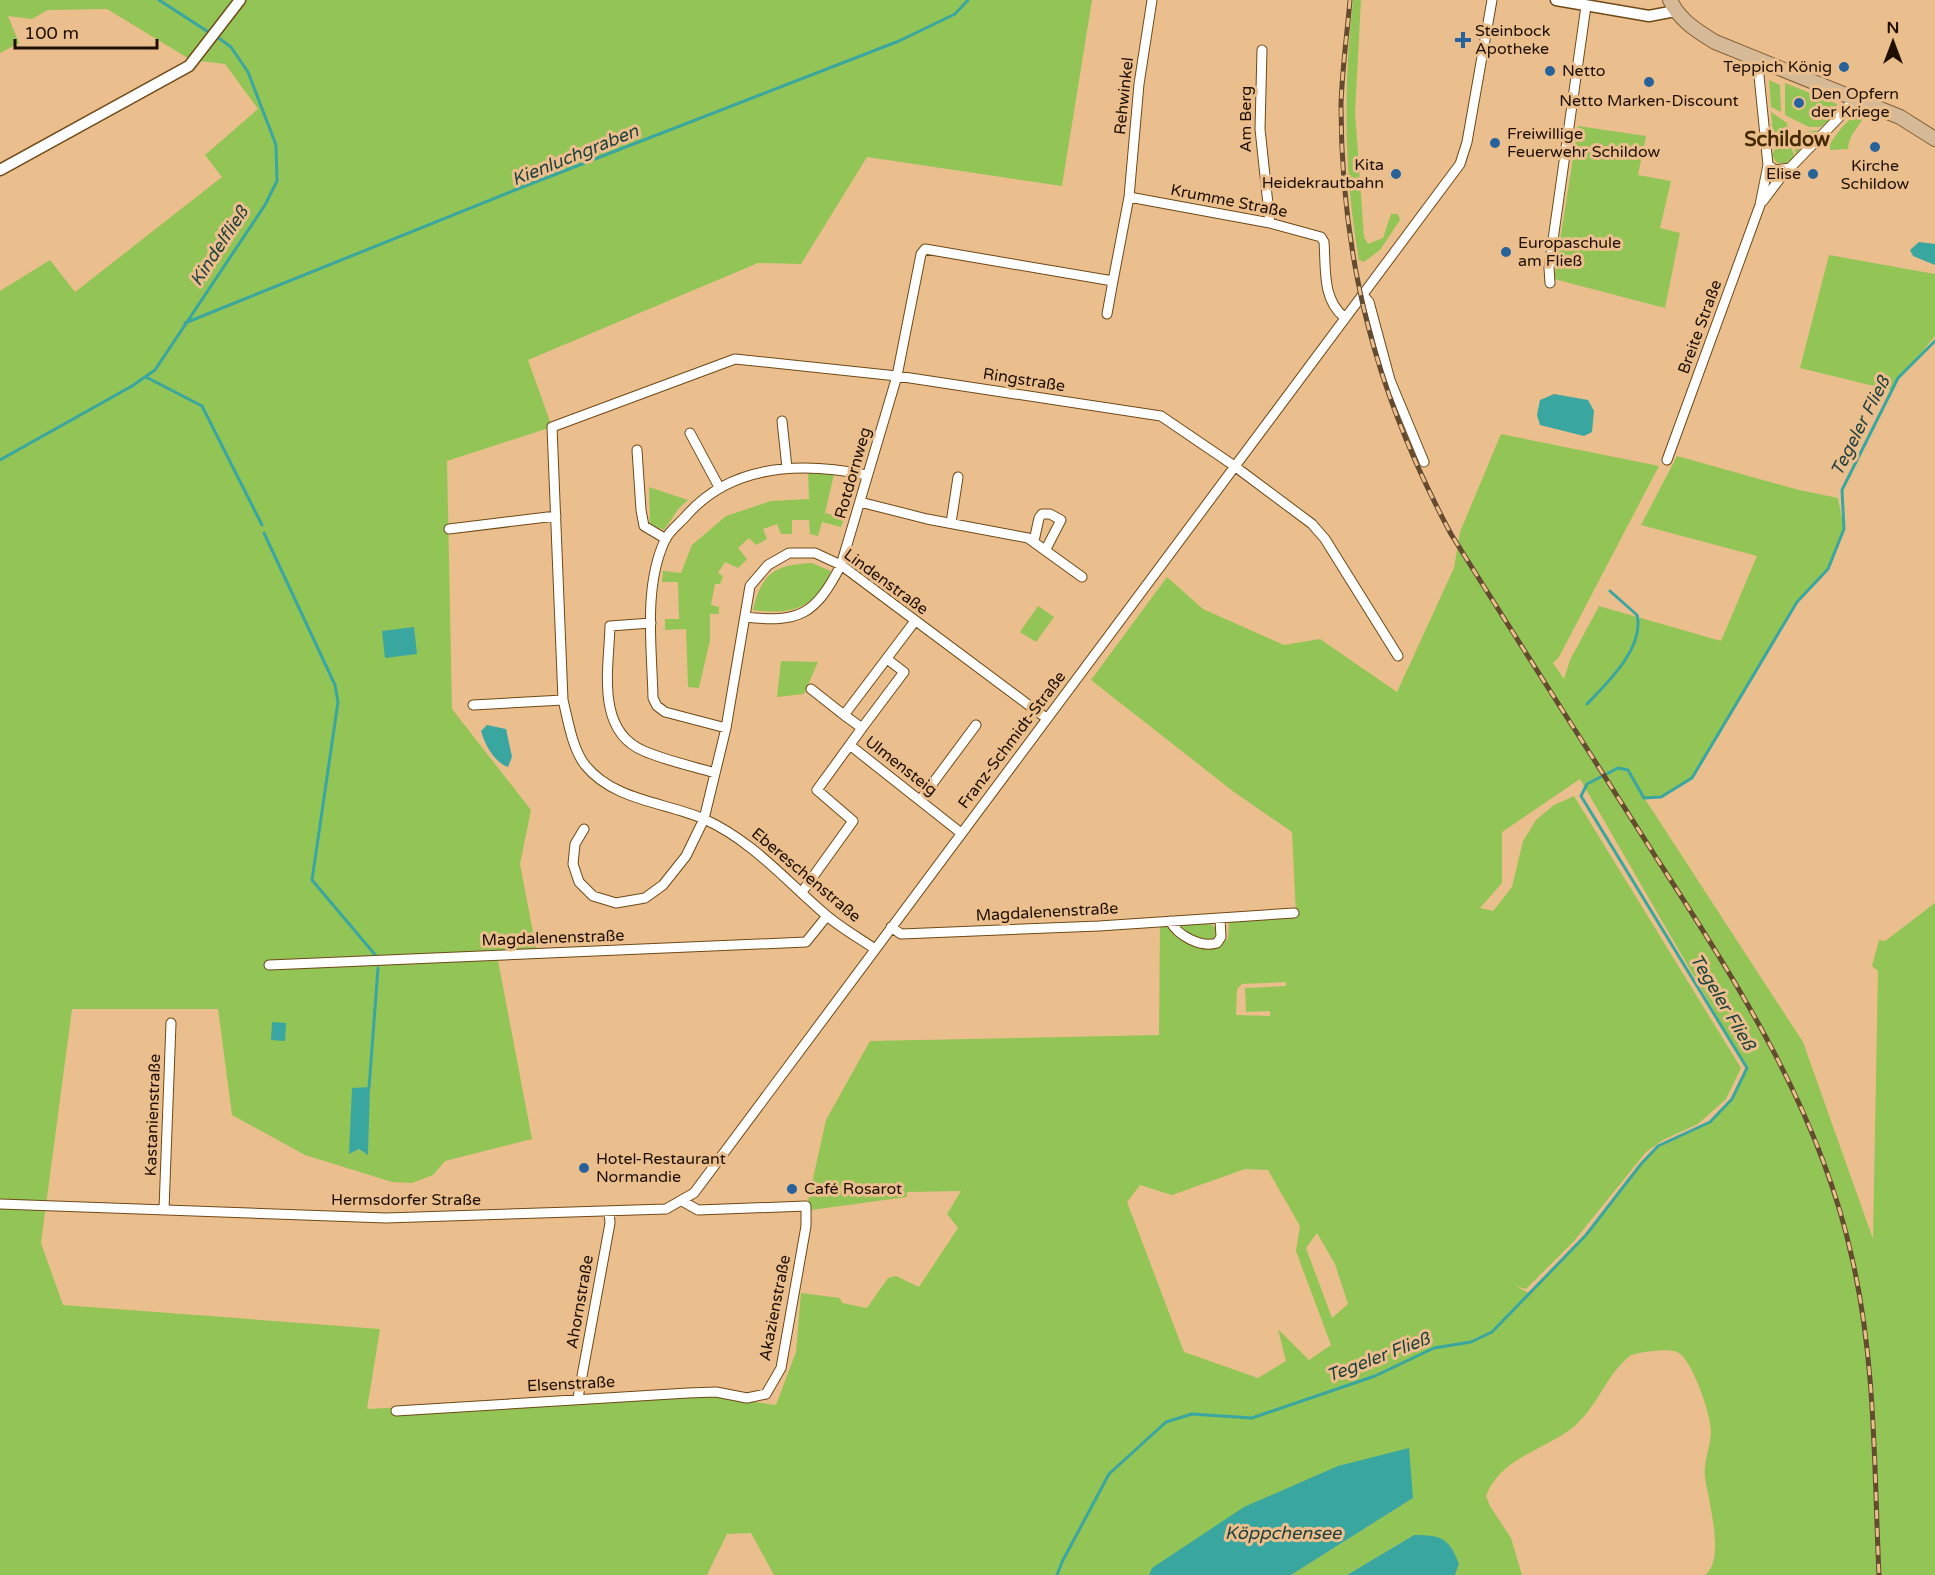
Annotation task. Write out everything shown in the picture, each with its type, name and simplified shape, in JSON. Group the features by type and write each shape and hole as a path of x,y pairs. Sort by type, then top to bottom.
{"main road":[{"path":"1673,5 1691,26 1715,42 1914,124 1935,139"}],"street":[{"path":"0,170 189,66 204,50 240,0"},
{"name":"Rehwinkel","path":"1129,197 1139,84 1152,0"},
{"name":"Franz-Schmidt-Straße","path":"682,1201 693,1192 1233,465 1460,164 1467,142 1492,0"},
{"path":"1556,0 1649,16 1673,5"},
{"path":"1550,283 1550,268 1586,6"},
{"name":"Am Berg","path":"1262,51 1260,129 1270,223"},
{"name":"Breite Straße","path":"1667,460 1760,205 1768,165 1759,76 1761,62"},
{"name":"Breite Straße","path":"1760,205 1787,169 1847,109 1853,98"},
{"path":"1768,165 1775,170 1787,169"},
{"path":"1107,314 1129,197"},
{"name":"Krumme Straße","path":"1129,197 1270,223 1321,237 1324,242 1328,296 1337,311 1344,317"},
{"path":"897,376 921,254 925,249 1113,280"},
{"path":"1363,294 1370,302 1390,380 1424,462"},
{"name":"Ringstraße","path":"552,427 735,359 897,376 1161,416 1233,465 1312,524 1325,539 1398,656"},
{"name":"Rotdornweg","path":"745,617 779,621 803,613 829,588 841,565 897,376"},
{"path":"782,421 787,468"},
{"name":"Ebereschenstraße","path":"552,427 563,700 572,736 584,764 608,785 704,819 744,841 827,916 875,949"},
{"path":"690,433 719,487"},
{"path":"637,450 640,510 644,526 666,539"},
{"path":"726,728 665,712 657,706 653,698 651,623 654,580 666,539 691,510 719,487 763,471 787,468 838,469 867,475"},
{"path":"951,522 958,477"},
{"path":"860,502 990,528 1034,541 1082,577"},
{"path":"1034,541 1042,514 1057,516 1061,520 1061,525 1046,549"},
{"path":"449,529 556,516"},
{"name":"Lindenstraße","path":"584,829 575,844 573,864 579,882 593,896 616,903 645,898 663,885 686,856 704,819 726,728 750,586 768,565 789,553 815,554 841,565 1046,718"},
{"path":"844,715 915,621"},
{"path":"651,623 610,626 609,698 615,725 627,741 642,751 715,773"},
{"path":"802,892 853,821 817,790 904,672 887,659"},
{"path":"811,689 862,728"},
{"path":"474,705 563,700"},
{"path":"921,799 976,725"},
{"name":"Ulmensteig","path":"851,746 921,799 961,833"},
{"name":"Magdalenenstraße","path":"891,927 901,934 1220,919 1294,913"},
{"name":"Magdalenenstraße","path":"268,965 806,942 827,916"},
{"path":"1170,921 1195,942 1209,945 1217,942 1221,937 1220,919"},
{"name":"Kastanienstraße","path":"164,1209 171,1023"},
{"name":"Akazienstraße","path":"682,1201 698,1210 806,1206 806,1226 781,1368 766,1394 747,1398"},
{"name":"Hermsdorfer Straße","path":"0,1204 386,1218 666,1209 682,1201"},
{"name":"Ahornstraße","path":"578,1398 610,1223 609,1212"},
{"name":"Elsenstraße","path":"396,1411 578,1398 716,1392 747,1398"}],"green space":[{"path":"0,0 1092,0 1062,186 867,157 801,264 758,263 528,360 552,427 447,461 452,709 531,810 520,864 537,953 497,955 532,1139 445,1161 433,1175 412,1183 392,1182 305,1155 232,1115 218,1009 72,1009 41,1243 63,1305 380,1329 367,1409 688,1393 776,1405 796,1352 801,1293 840,1298 842,1303 867,1308 888,1278 896,1276 919,1287 958,1228 947,1214 961,1191 907,1192 907,1197 811,1210 808,1201 826,1120 870,1041 1159,1035 1160,924 1169,926 1195,946 1203,948 1214,946 1228,939 1229,922 1296,916 1292,832 1234,792 1091,680 1167,577 1203,609 1284,645 1320,639 1397,692 1454,568 1460,532 1501,434 1659,466 1559,657 1553,663 1564,679 1570,660 1599,606 1721,641 1757,556 1641,525 1677,456 1799,490 1838,498 1844,529 1828,569 1797,602 1692,778 1661,797 1645,799 1803,1042 1873,1239 1878,971 1872,966 1879,940 1885,941 1935,903 1935,1575 1705,1575 1711,1567 1715,1543 1705,1477 1711,1437 1710,1423 1700,1388 1689,1365 1683,1356 1667,1350 1631,1355 1614,1372 1580,1421 1559,1437 1511,1464 1492,1483 1486,1496 1511,1538 1522,1575 1455,1575 1459,1564 1414,1535 1347,1575 1291,1575 1413,1498 1153,1568 1149,1575 774,1575 751,1533 727,1534 707,1575 0,1575 0,291 50,260 75,292 222,177 205,155 258,109 225,64 191,60 107,9 48,10 32,19 8,16 19,43 0,53","holes":["1580,779 1747,1068 1732,1099 1710,1122 1658,1146 1641,1164 1586,1235 1529,1293 1516,1286 1526,1289 1574,1241 1646,1152 1663,1140 1698,1124 1726,1099 1741,1068 1574,796 1554,805 1536,820 1523,841 1512,887 1493,911 1480,908 1502,883 1502,832","1286,982 1286,986 1245,988 1246,1012 1270,1011 1270,1016 1236,1015 1237,989 1242,984","369,1087 368,1154 358,1149 350,1154","1245,1169 1268,1170 1300,1226 1296,1251 1331,1345 1309,1360 1278,1329 1286,1361 1258,1378 1184,1352 1127,1202 1140,1185 1172,1195","1317,1233 1335,1264 1348,1304 1332,1318 1306,1248"]},
{"path":"1353,0 1361,0 1355,112 1364,237 1368,244 1383,238 1391,214 1398,214 1400,220 1380,250 1364,262 1359,260 1348,163 1348,65"},
{"path":"1769,80 1780,85 1781,112 1771,107"},
{"path":"1785,83 1837,104 1836,113 1821,127 1809,127 1785,115"},
{"path":"1771,112 1787,123 1789,134 1774,143"},
{"path":"1857,114 1864,114 1851,138 1848,149 1830,150 1830,144 1839,131"},
{"path":"1578,126 1646,136 1638,175 1671,181 1660,228 1680,233 1665,308 1554,279"},
{"path":"1818,130 1796,154 1792,141 1798,133"},
{"path":"1790,144 1795,157 1786,163 1777,163 1772,155 1776,147"},
{"path":"1829,255 1935,274 1935,336 1890,390 1800,368"},
{"path":"808,470 835,470 825,513 844,518 841,527 822,522 818,536 810,534 809,520 792,520 792,534 781,534 777,524 763,529 767,539 756,545 749,538 738,548 747,559 738,568 725,562 718,573 723,576 720,584 715,584 711,605 719,607 719,614 710,614 710,640 699,688 688,687 686,629 665,630 665,619 679,619 678,582 662,582 663,571 681,573 692,545 726,516 771,501 809,499"},
{"path":"649,487 688,500 679,508 664,530 650,524"},
{"path":"812,563 831,571 818,594 810,601 791,610 753,610 761,587 772,573 788,566"},
{"path":"1038,606 1054,617 1036,642 1020,632"},
{"path":"781,661 818,662 804,694 777,697"},
{"path":"1209,923 1219,930 1215,941 1191,935 1179,926 1180,924"}],"water":[{"path":"1919,242 1935,244 1935,265 1913,256 1910,250"},
{"path":"1554,394 1588,400 1594,411 1592,432 1584,436 1540,425 1537,415 1540,400"},
{"path":"414,627 417,654 385,658 382,631"},
{"path":"487,725 506,729 512,757 508,767 494,757 488,747 481,731"},
{"path":"272,1022 286,1023 285,1041 271,1040"},
{"path":"370,1087 368,1155 359,1149 349,1154 352,1088"},
{"name":"Köppchensee","path":"1409,1448 1413,1498 1291,1575 1149,1575 1152,1568 1244,1507 1338,1466"},
{"name":"Köppchensee","path":"1414,1535 1438,1537 1448,1543 1459,1564 1455,1575 1347,1575"}],"waterway":[{"name":"Kindelfließ","path":"159,0 210,33"},
{"name":"Kienluchgraben","path":"185,323 515,190 899,41 955,14 968,0"},
{"name":"Kindelfließ","path":"0,460 132,386 155,370 265,205 277,181 276,145 248,72 231,47 216,36"},
{"name":"Tegeler Fließ","path":"1057,1575 1109,1474 1166,1422 1192,1414 1252,1418 1375,1376 1434,1348 1471,1342 1492,1332 1586,1235 1641,1164 1658,1146 1710,1122 1732,1099 1747,1068 1581,796 1587,784 1618,768 1628,770 1644,798 1661,797 1692,778 1797,602 1828,569 1844,529 1842,490 1898,378 1935,341"},
{"path":"146,377 202,406 262,525"},
{"path":"264,533 335,685 338,702 312,880 377,957"},
{"path":"1587,704 1613,676 1630,652 1638,627 1637,615 1610,591"},
{"path":"369,1088 378,968"}],"railway":[{"path":"1350,0 1341,105 1348,219 1356,273 1368,327 1384,379 1425,482 1451,534 1714,948 1771,1046 1819,1149 1837,1202 1852,1258 1866,1337 1873,1416 1879,1575"}],"place":[{"name":"Steinbock Apotheke","path":"1463,40"},
{"name":"Teppich König","path":"1844,67"},
{"name":"Netto","path":"1550,71"},
{"name":"Netto Marken-Discount","path":"1649,82"},
{"name":"Den Opfern der Kriege","path":"1799,103"},
{"name":"Freiwillige Feuerwehr Schildow","path":"1495,143"},
{"name":"Kirche Schildow","path":"1875,147"},
{"name":"Kita Heidekrautbahn","path":"1396,174"},
{"name":"Elise","path":"1813,174"},
{"name":"Europaschule am Fließ","path":"1506,252"},
{"name":"Hotel-Restaurant Normandie","path":"584,1168"},
{"name":"Café Rosarot","path":"792,1189"}],"district":[{"name":"Schildow","path":"1787,140"}]}
